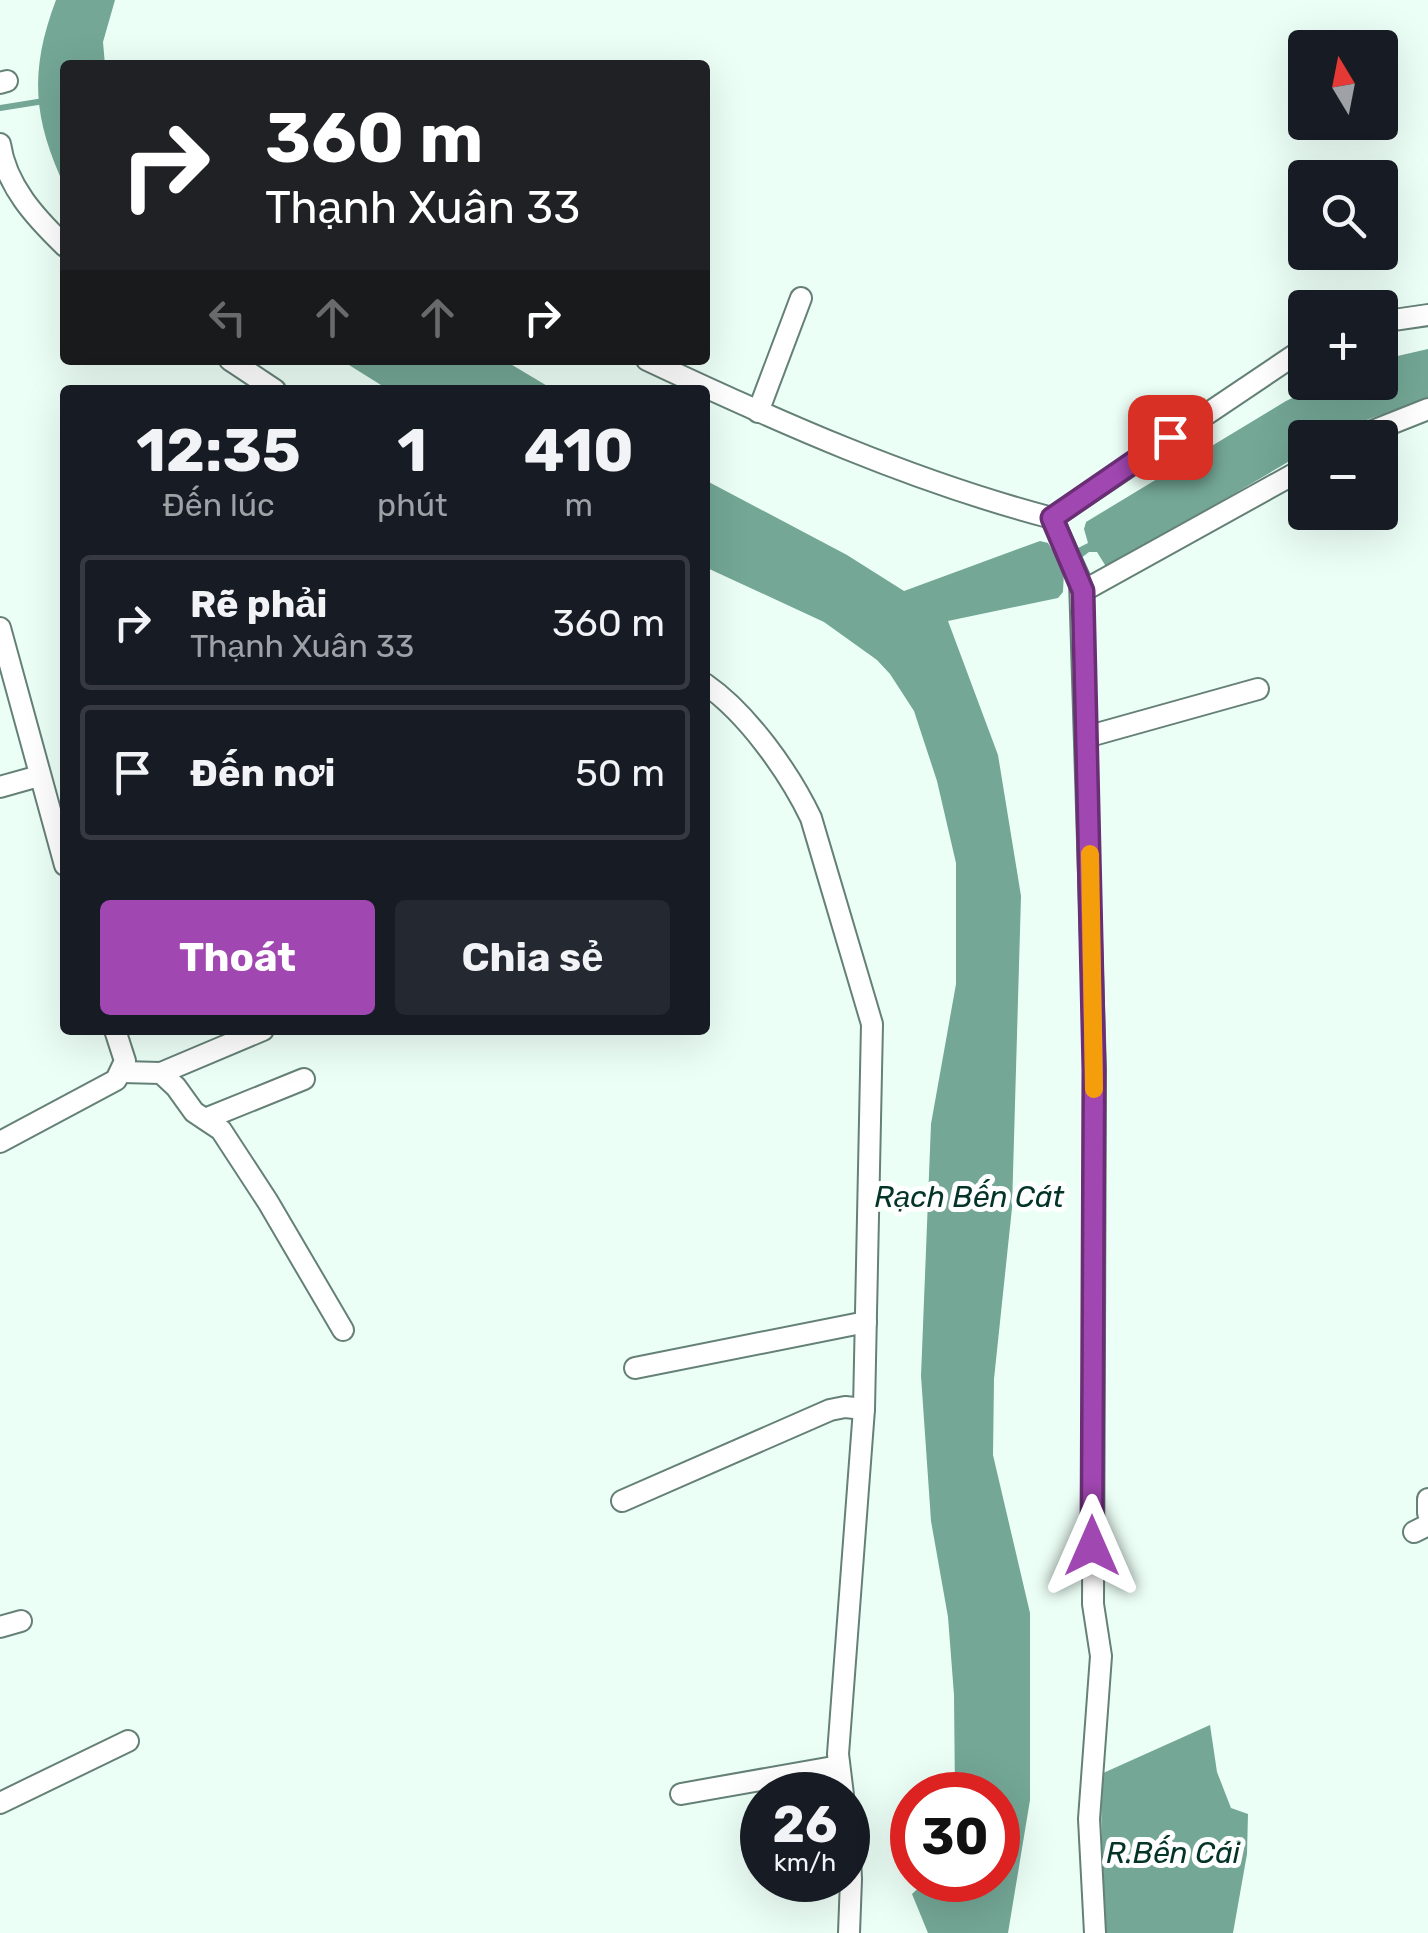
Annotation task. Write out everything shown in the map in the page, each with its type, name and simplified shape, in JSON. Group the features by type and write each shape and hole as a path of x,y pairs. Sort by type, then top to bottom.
{"street":[{"path":"0,144 3,163 32,214 60,241"},
{"path":"758,412 801,298"},
{"path":"1398,319 1428,314"},
{"path":"1053,520 1288,360"},
{"path":"238,365 268,385"},
{"path":"658,365 700,385"},
{"path":"710,390 902,471 1053,520 1082,586 1094,1070 1093,1604 1101,1656 1089,1819 1095,1933"},
{"path":"1398,421 1428,409"},
{"path":"1082,586 1288,477"},
{"path":"0,628 60,848"},
{"path":"710,687 724,697 800,796 812,818 871,1012 864,1409 840,1772"},
{"path":"1086,737 1258,689"},
{"path":"0,787 39,776"},
{"path":"0,1142 116,1080 124,1061 116,1035"},
{"path":"122,1072 160,1073 251,1035"},
{"path":"160,1073 194,1112 221,1130 343,1330"},
{"path":"205,1119 304,1080"},
{"path":"635,1368 866,1322"},
{"path":"622,1501 830,1410 845,1406 864,1409"},
{"path":"1428,1499 1428,1512"},
{"path":"0,1803 128,1741"},
{"path":"682,1794 839,1766"},
{"path":"849,1933 850,1902"}],"water":[{"path":"56,0 115,0 103,42 105,60 60,60 60,176 46,139 38,95 47,26"},
{"name":"Rạch Bến Cát","path":"1428,349 1428,399 1367,420 1288,420 1288,462 1111,566 1105,565 1097,552 1089,552 1064,571 1063,592 1058,598 948,621 998,755 1021,896 1012,1208 994,1379 993,1455 1030,1613 1030,1800 1020,1860 1020,1772 955,1772 948,1617 931,1521 921,1376 931,1124 956,984 956,863 937,781 914,711 877,660 824,622 710,569 710,483 847,555 904,591 1040,541 1062,556 1088,543 1086,522 1286,401 1398,400 1398,356"},
{"path":"349,365 512,365 546,385 381,385"},
{"name":"R.Bến Cái","path":"1210,1725 1217,1772 1231,1808 1248,1814 1247,1854 1233,1933 1102,1933 1101,1774"},
{"name":"Rạch Bến Cát","path":"915,1902 1013,1902 1008,1933 928,1933"}],"waterway":[{"path":"0,108 44,101"}],"slow traffic":[{"path":"1090,854 1094,1089"}],"route":[{"path":"1092,1546 1093,922 1083,591 1052,518 1170,437"}]}
